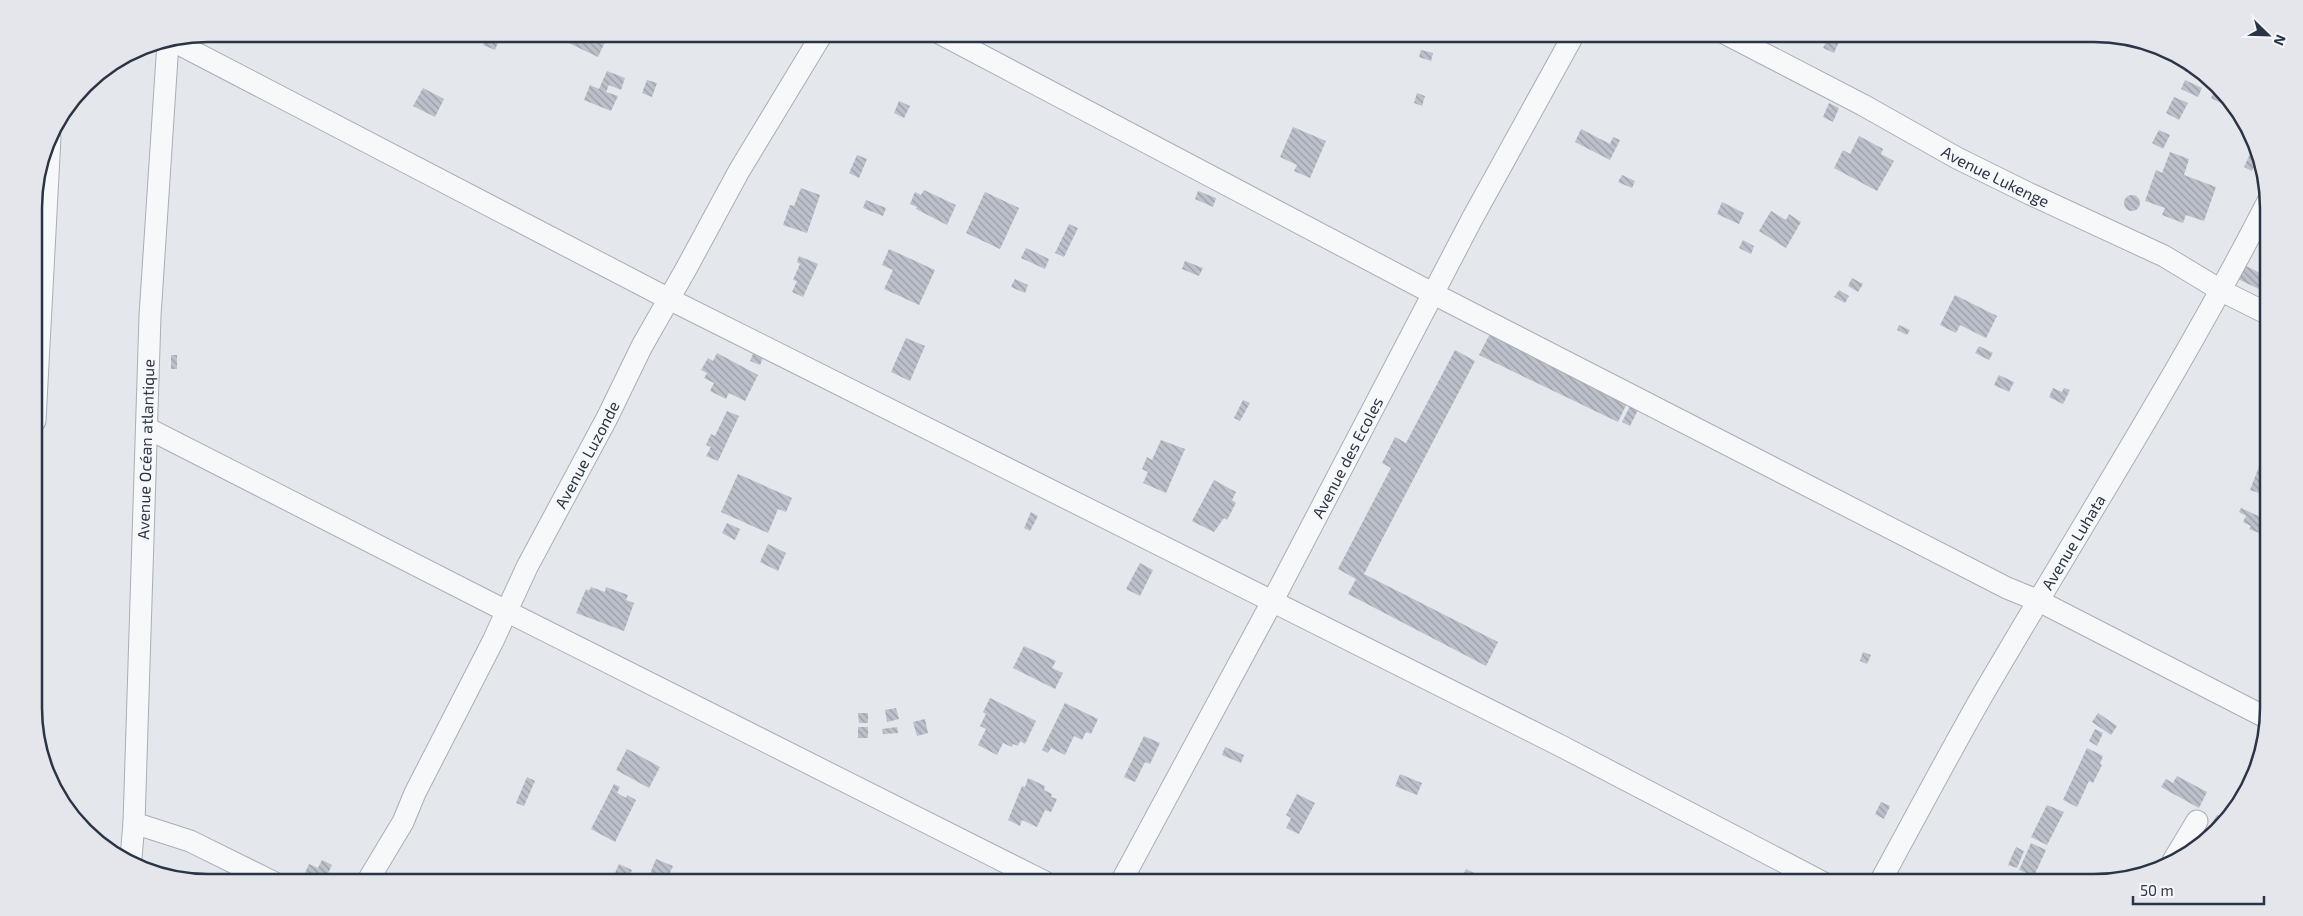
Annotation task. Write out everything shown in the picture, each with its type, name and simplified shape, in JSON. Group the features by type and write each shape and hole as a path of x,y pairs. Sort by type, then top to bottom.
{"street":[{"name":"Avenue des Ecoles","path":"1127,874 1272,602 1432,293 1569,42"},
{"name":"Avenue Lukenge","path":"1742,42 1863,105 1965,162 2164,256 2222,291 2260,310"},
{"name":"Avenue Luzonde","path":"372,874 403,822 415,793 508,612 527,567 607,418 642,346 738,171 817,43"},
{"path":"957,43 1432,293 1998,584 2039,601 2260,714"},
{"path":"181,45 669,299 1560,746 1805,873"},
{"name":"Avenue Océan atlantique","path":"131,854 148,428 150,316 168,48"},
{"path":"43,272 49,164"},
{"name":"Avenue Luhata","path":"1885,873 1927,792 2222,291 2260,217"},
{"path":"148,428 508,612 1028,874"},
{"path":"2180,849 2197,821"},
{"path":"134,823 190,841 257,874"}],"building":[{"path":"1826,42 1839,42 1834,53 1823,48"},
{"path":"484,43 498,43 495,50 483,45"},
{"path":"568,43 605,43 598,57"},
{"path":"1421,50 1433,53 1431,61 1419,57"},
{"path":"607,71 625,78 621,90 609,85 606,92 618,96 611,111 584,100 590,85 599,89"},
{"path":"647,80 657,83 652,97 642,93"},
{"path":"2185,80 2202,88 2198,97 2181,89"},
{"path":"423,88 444,99 435,117 413,106"},
{"path":"1417,93 1425,96 1422,106 1414,103"},
{"path":"2213,93 2221,102 2221,103 2211,98"},
{"path":"2174,97 2188,103 2179,120 2166,113"},
{"path":"899,101 910,106 904,118 894,113"},
{"path":"1829,103 1839,108 1833,122 1823,117"},
{"path":"1293,127 1326,141 1310,178 1294,171 1297,165 1280,157"},
{"path":"1581,129 1610,144 1613,137 1620,140 1610,160 1575,142"},
{"path":"2159,130 2170,135 2163,149 2152,143"},
{"path":"1859,136 1883,149 1881,154 1894,161 1877,191 1834,168 1843,150 1850,154"},
{"path":"2170,152 2189,159 2184,175 2216,187 2204,221 2186,215 2183,223 2162,215 2165,208 2145,201 2156,170 2162,173"},
{"path":"857,155 867,159 859,178 849,173"},
{"path":"2251,155 2255,165 2252,171 2244,167"},
{"path":"1622,175 1635,181 1632,188 1618,182"},
{"path":"801,188 820,195 807,233 783,225 790,205 794,206"},
{"path":"924,190 956,205 947,225 910,204 915,192 921,195"},
{"path":"1198,191 1216,198 1213,207 1195,199"},
{"path":"985,192 1019,208 1000,249 966,233"},
{"path":"2129,195 2135,195 2140,200 2138,209 2129,211 2124,206 2124,200"},
{"path":"866,200 886,208 883,216 863,208"},
{"path":"1722,202 1744,213 1739,224 1717,214"},
{"path":"1771,211 1786,220 1789,214 1801,222 1786,248 1759,231"},
{"path":"1069,224 1078,228 1064,257 1055,253"},
{"path":"1743,240 1754,246 1751,254 1739,248"},
{"path":"1026,248 1049,259 1045,269 1021,258"},
{"path":"889,249 935,270 919,305 884,289 893,270 882,265"},
{"path":"799,256 818,264 803,297 792,292 797,281 793,280 800,264 797,262"},
{"path":"1185,261 1203,268 1199,276 1182,269"},
{"path":"2244,265 2260,273 2260,290 2238,279"},
{"path":"1852,278 1863,284 1858,292 1848,286"},
{"path":"1015,279 1028,285 1025,293 1011,287"},
{"path":"1839,290 1849,296 1845,303 1834,297"},
{"path":"1955,295 1997,316 1986,338 1960,325 1956,333 1940,325"},
{"path":"1899,325 1910,330 1907,335 1897,330"},
{"path":"1490,334 1628,401 1618,422 1479,355"},
{"path":"906,338 925,346 910,381 891,372"},
{"path":"1979,346 1993,353 1989,360 1975,353"},
{"path":"1455,350 1475,361 1364,574 1498,642 1486,666 1348,594 1356,579 1338,569 1391,468 1382,463 1395,437 1406,443"},
{"path":"717,353 758,375 745,401 729,393 726,399 710,391 714,383 704,378 707,373 701,370 708,358 713,361"},
{"path":"753,354 763,358 760,365 750,361"},
{"path":"171,355 177,355 177,369 171,369"},
{"path":"1999,375 2014,382 2009,392 1994,385"},
{"path":"2053,388 2062,392 2064,388 2070,390 2063,404 2049,397"},
{"path":"1243,400 1250,403 1240,421 1234,418"},
{"path":"1631,404 1639,408 1630,426 1622,422"},
{"path":"727,411 739,416 718,461 706,456 711,447 706,445 711,434 715,436"},
{"path":"1161,440 1185,449 1166,493 1143,483 1148,472 1142,469 1147,457 1152,460"},
{"path":"2260,464 2260,493 2250,490"},
{"path":"738,474 792,498 786,512 778,509 768,533 721,512"},
{"path":"1214,480 1236,492 1232,500 1236,503 1227,520 1224,518 1214,532 1192,521"},
{"path":"2241,508 2260,517 2260,533 2249,529 2251,526 2243,522 2246,516 2239,512"},
{"path":"1031,512 1038,516 1030,531 1024,528"},
{"path":"727,523 740,529 735,540 722,533"},
{"path":"768,544 786,553 778,571 760,562"},
{"path":"1140,563 1153,570 1140,596 1126,589"},
{"path":"591,587 605,592 606,587 628,595 626,600 634,603 624,631 576,613 586,589 589,591"},
{"path":"1024,646 1056,661 1052,668 1063,673 1055,689 1013,668"},
{"path":"1863,652 1871,655 1867,664 1860,661"},
{"path":"990,698 1036,721 1025,744 1020,741 1018,746 1013,744 1012,747 1003,743 997,755 978,745 986,729 980,726 986,714 983,712"},
{"path":"1065,703 1098,719 1091,734 1086,732 1082,740 1074,736 1065,755 1051,748 1048,753 1042,750"},
{"path":"896,708 899,719 887,722 885,710"},
{"path":"858,713 868,713 868,723 859,723"},
{"path":"2098,713 2117,726 2111,735 2092,722"},
{"path":"925,719 928,733 917,736 913,722"},
{"path":"858,727 868,727 868,738 858,738"},
{"path":"897,727 898,733 883,734 882,729"},
{"path":"2095,729 2103,733 2097,746 2089,741"},
{"path":"1144,736 1160,743 1150,764 1145,762 1135,782 1124,777"},
{"path":"1225,747 1244,755 1241,763 1222,755"},
{"path":"2087,748 2103,756 2100,764 2102,765 2093,783 2089,781 2077,807 2063,800"},
{"path":"627,749 660,767 649,788 616,770"},
{"path":"1400,774 1422,783 1417,795 1395,786"},
{"path":"2177,776 2207,792 2199,808 2161,787 2166,779 2173,783"},
{"path":"527,777 535,781 524,806 516,803"},
{"path":"1028,778 1045,786 1044,790 1052,794 1051,797 1057,799 1051,812 1045,810 1037,827 1022,820 1020,826 1008,820 1022,786 1025,787"},
{"path":"614,784 620,787 617,793 626,798 627,795 636,800 615,842 591,829"},
{"path":"1297,794 1315,803 1299,834 1286,828 1291,818 1286,815"},
{"path":"1881,802 1890,806 1884,819 1875,814"},
{"path":"2047,805 2064,812 2047,845 2031,837"},
{"path":"2217,815 2219,817 2219,817 2210,826"},
{"path":"2031,843 2046,850 2035,873 2027,873 2019,870"},
{"path":"2016,847 2024,851 2017,868 2008,865"},
{"path":"656,859 673,866 670,874 650,874"},
{"path":"322,860 332,865 328,874 304,874 309,864 318,868"},
{"path":"619,864 632,870 630,874 615,873"},
{"path":"1466,869 1475,873 1464,873"}]}
